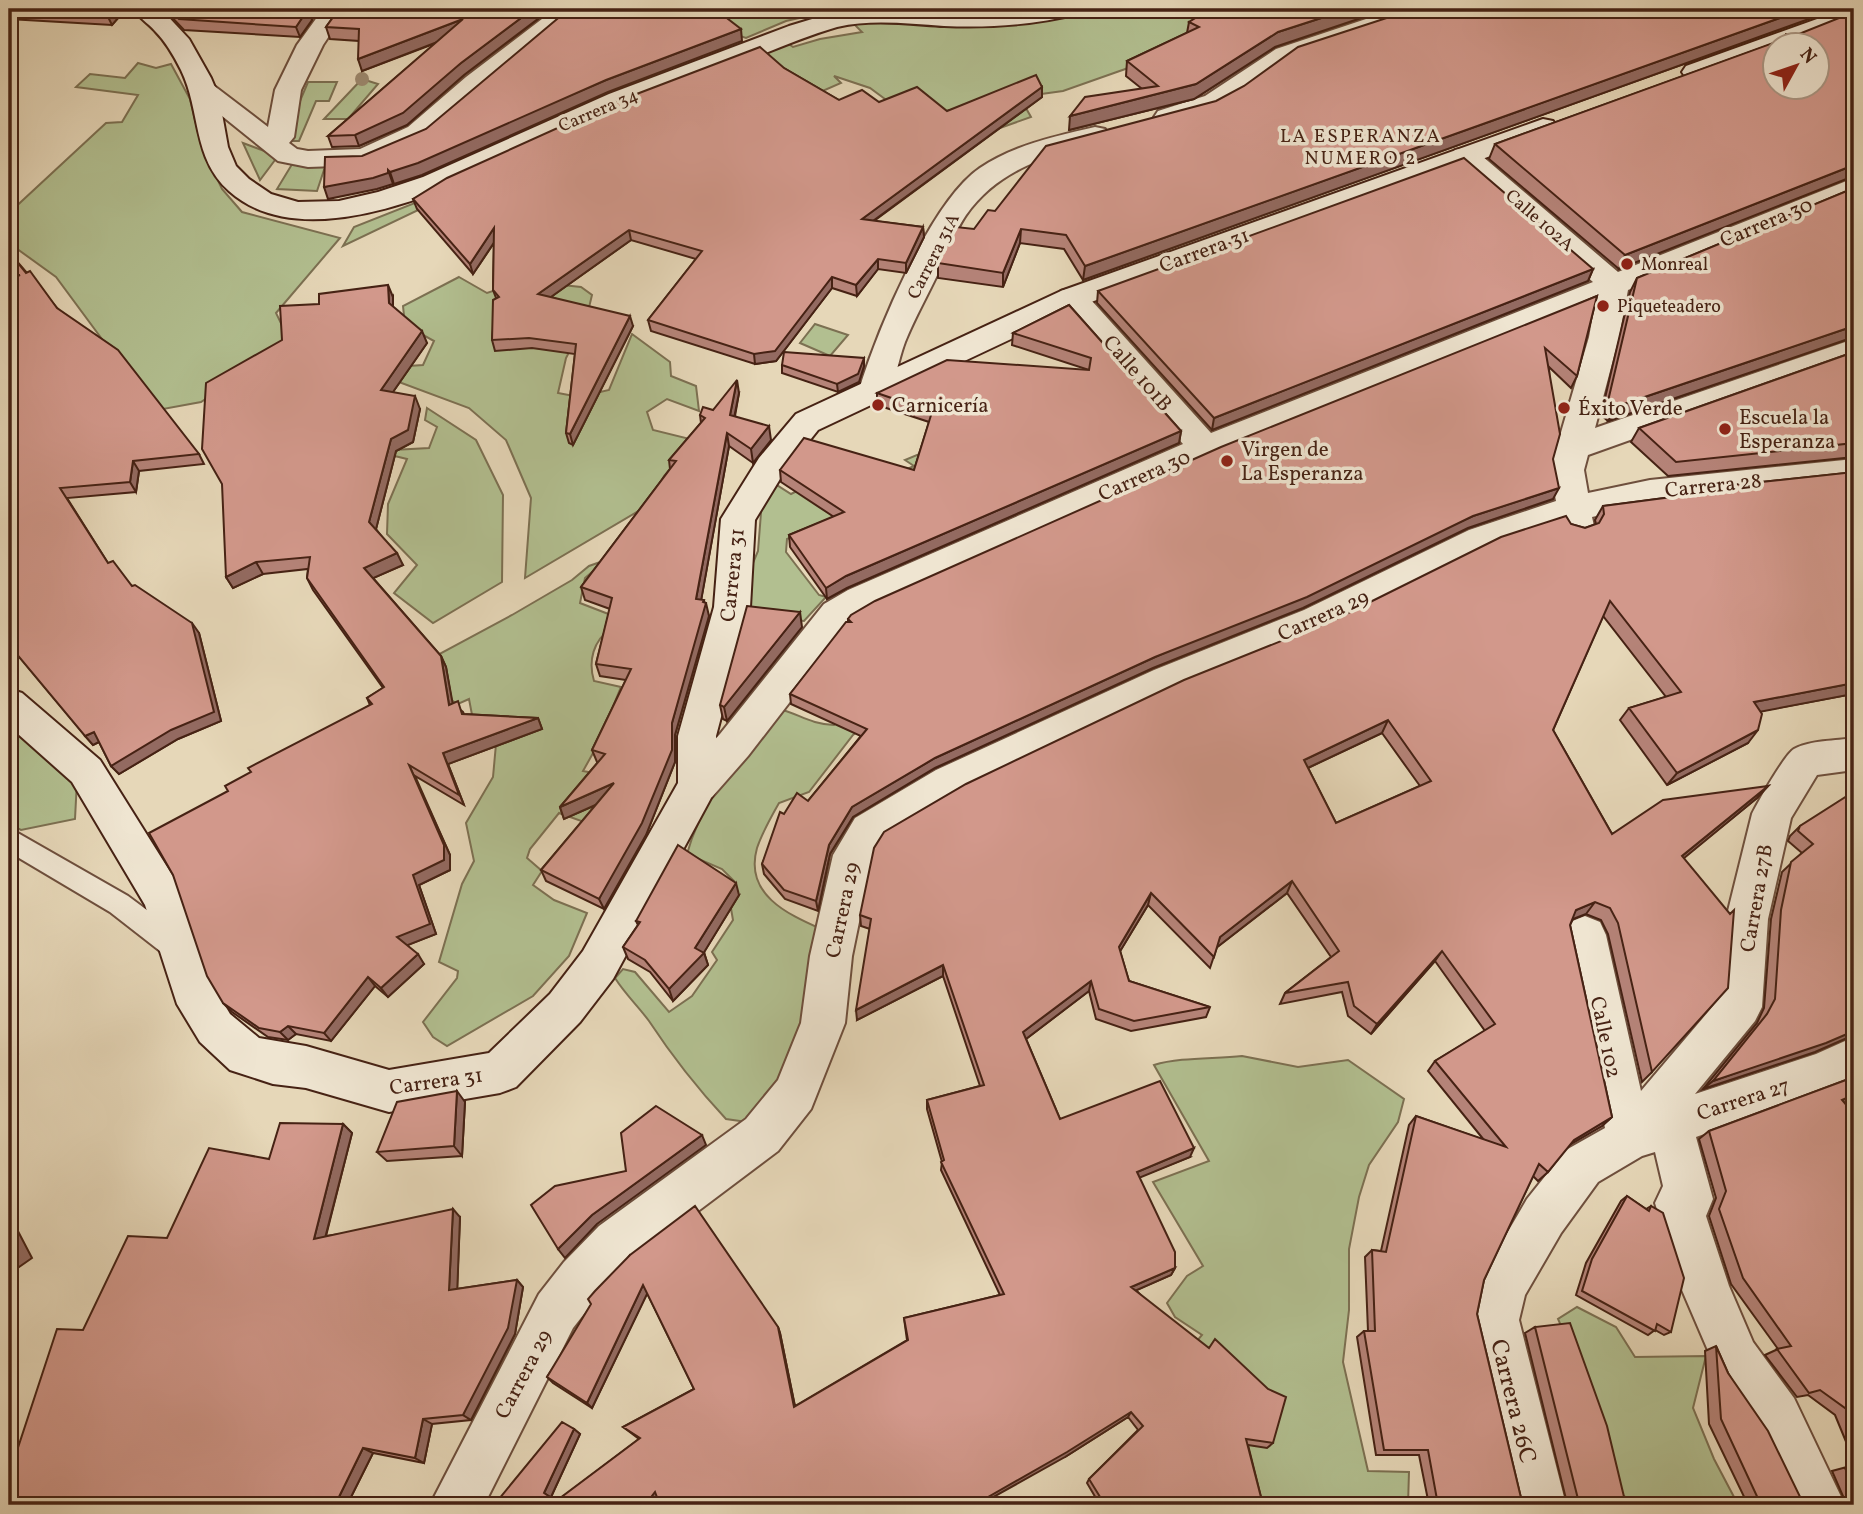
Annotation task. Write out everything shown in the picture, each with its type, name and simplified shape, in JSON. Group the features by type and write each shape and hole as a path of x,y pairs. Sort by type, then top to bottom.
{"street":[{"name":"Carrera 34","path":"145,9 178,43 204,91 210,133 222,169 237,186 263,202 296,211 322,212 350,209 398,196 605,105 808,27 844,16 867,14 1013,19 1038,17 1069,9"},
{"path":"271,143 280,137 288,90 310,45 335,9"},
{"name":"Carrera 34","path":"204,91 288,155 308,159 365,156 418,133 475,83 570,9"},
{"name":"Carrera 31A","path":"876,390 890,341 951,216 971,190 988,175 1040,149 1214,102 1272,62 1293,51 1420,9"},
{"path":"1673,80 1854,14"},
{"name":"Carrera 31","path":"9,704 86,771 164,899 192,990 215,1028 246,1055 273,1063 306,1067 389,1091 500,1072 565,1008 598,965 698,785 697,736 732,607 738,519 771,466 807,422 1072,298 1569,118"},
{"name":"Calle 102A","path":"1465,156 1614,285"},
{"name":"Carrera 30","path":"698,785 734,745 837,614 861,600 1205,448 1854,186"},
{"path":"1575,517 1567,470 1604,337 1614,285"},
{"name":"Calle 101B","path":"1072,298 1205,448"},
{"path":"1573,448 1854,349"},
{"name":"Carrera 28","path":"1575,517 1650,492 1854,471"},
{"name":"Carrera 29","path":"456,1505 556,1311 580,1279 616,1243 762,1135 795,1094 823,1023 831,956 853,855 870,830 950,782 1167,680 1317,620 1481,539 1575,517"},
{"name":"Carrera 27B","path":"1650,1130 1740,1007 1747,919 1772,814 1805,761 1854,754"},
{"name":"Calle 102","path":"1585,935 1608,1049 1690,1199 1678,1203 1706,1290 1736,1359 1776,1416 1819,1505"},
{"name":"Carrera 27","path":"1650,1130 1824,1072 1854,1058"},
{"name":"Carrera 26C","path":"1540,1505 1495,1320 1502,1288 1544,1216 1582,1166 1650,1130"}],"lane":[{"path":"9,839 119,904 179,950"}],"green space":[{"path":"658,9 839,9 786,21 746,38"},
{"path":"839,9 1252,9 1148,61 1063,91 1005,99 1023,103 1031,117 966,140 893,105 870,88 834,76 841,83 818,93 659,108 786,42 793,47 862,32"},
{"path":"138,63 156,68 171,64 190,99 201,145 222,189 242,212 340,238 276,313 290,342 201,402 147,412 127,373 56,277 9,243 9,213 106,123 122,122 138,95 76,87 90,74 125,78"},
{"path":"362,79 378,84 348,119 324,119"},
{"path":"308,82 337,82 329,101 316,101 299,141 283,141"},
{"path":"243,143 278,156 260,180"},
{"path":"294,161 354,167 324,170 317,191 277,189"},
{"path":"450,189 456,192 343,246 354,227"},
{"path":"459,277 487,293 524,281 581,287 592,295 586,320 566,358 558,393 579,397 609,390 632,334 670,362 671,376 696,386 699,411 667,399 647,412 653,430 694,440 664,476 647,506 525,578 531,498 506,440 469,408 364,369 423,365 434,341 405,325 403,306"},
{"path":"815,324 848,335 830,356 800,343"},
{"path":"427,408 476,440 503,495 502,582 433,623 394,593 417,565 387,534 388,504 407,459 374,451 429,448 437,427 425,420"},
{"path":"924,452 958,471 787,539 786,552 819,595 826,597 804,621 749,615 747,577 758,551 762,500 772,482 791,494 801,489 862,489 914,466 905,460"},
{"path":"606,560 585,578 580,603 611,615 611,628 596,645 592,674 594,681 621,687 597,746 583,771 604,775 595,826 559,813 530,849 527,858 542,871 533,885 554,900 587,913 569,956 533,996 447,1046 433,1037 423,1022 457,978 458,971 439,962 462,884 474,861 466,823 493,777 496,744 473,720 469,699 458,704 404,673 512,615 572,580 589,566"},
{"path":"849,700 899,700 853,735 809,792 779,803 759,842 755,864 757,878 771,900 782,909 821,929 817,993 786,1077 754,1123 726,1119 685,1072 615,978 623,969 635,972 669,1012 692,996 717,960 712,952 733,920 729,897 734,881 722,869 687,854 702,814 724,777 776,708 818,723 834,725"},
{"path":"9,717 77,780 75,819 21,830 9,824"},
{"path":"1242,1056 1298,1067 1348,1060 1404,1099 1398,1122 1369,1165 1359,1197 1349,1249 1349,1310 1343,1362 1368,1471 1409,1472 1408,1505 1257,1505 1165,1379 1202,1335 1175,1317 1167,1303 1187,1276 1203,1266 1153,1182 1209,1161 1154,1065 1186,1059"},
{"path":"1577,1307 1616,1327 1635,1357 1706,1356 1693,1408 1714,1459 1734,1497 1711,1505 1698,1505 1667,1500 1637,1502 1621,1495 1591,1393 1558,1319"}],"building":[{"path":"10,9 112,9 107,15"},
{"path":"169,9 308,9 296,27 179,19"},
{"path":"339,9 533,9 461,63 403,113 355,135 328,136 463,19 358,59 359,29 326,27"},
{"path":"569,9 715,9 741,29 606,80 418,163 390,172 388,170 388,173 373,178 324,187 325,157 362,156 426,129"},
{"path":"1210,9 1349,9 1278,32 1196,84 1070,116 1085,97 1158,86 1127,61 1199,27 1189,22"},
{"path":"1414,9 1753,9 1761,14 1760,9 1805,9 1085,266 1066,235 1021,229 1003,273 938,263 956,227 974,229 988,210 995,211 1046,146 1216,101 1244,86 1298,47"},
{"path":"1854,12 1854,165 1625,255 1495,144 1762,47 1762,102 1832,102 1832,32 1804,32"},
{"path":"760,47 784,68 839,100 862,90 879,102 917,87 947,111 1036,75 1042,87 862,219 923,227 906,263 878,259 856,285 832,277 775,351 754,354 648,320 702,251 629,230 538,294 630,316 570,434 566,433 576,344 529,338 492,340 493,300 499,297 493,290 494,228 470,264 413,199 447,178 613,103"},
{"path":"1464,158 1593,269 1214,418 1098,291"},
{"path":"1854,188 1854,326 1615,407 1608,401 1637,278"},
{"path":"9,252 26,273 30,271 57,308 118,350 199,454 133,461 130,482 60,488 108,563 113,561 132,586 135,585 192,623 214,712 171,730 111,766 94,732 85,736 9,647 9,280 20,275 9,276"},
{"path":"388,285 389,303 422,331 381,390 415,396 408,430 391,439 369,522 397,553 364,568 441,656 449,705 458,701 462,714 538,718 443,753 459,795 409,765 444,845 444,860 413,875 430,924 397,937 418,954 381,988 368,977 324,1033 288,1026 280,1032 259,1028 223,1003 207,976 173,875 149,833 228,791 225,786 251,772 248,768 372,704 367,698 384,687 307,578 310,557 256,562 226,577 222,484 202,449 206,383 282,340 280,306 319,304 319,294"},
{"path":"1597,296 1577,376 1545,348 1560,434 1553,459 1559,488 1473,516 1307,597 1155,657 935,758 852,807 829,845 816,901 784,890 762,864 780,812 784,814 797,793 808,801 867,729 790,694 846,622 851,622 848,619 851,615 875,601 1221,447"},
{"path":"1069,305 1181,431 846,576 826,588 789,535 844,512 780,470 804,438 914,470 932,412 877,393 947,360 1089,370 1091,358 1013,333"},
{"path":"784,352 864,358 858,374 837,384 782,365"},
{"path":"1854,352 1854,443 1676,462 1639,428"},
{"path":"737,380 730,415 769,426 751,449 727,433 696,599 706,603 672,723 672,750 642,823 599,899 541,870 614,783 560,807 605,754 592,750 631,669 596,664 612,598 581,587 676,461 669,460 705,418 700,415 703,407 713,410"},
{"path":"1854,472 1854,683 1754,702 1762,714 1758,730 1677,773 1629,708 1681,692 1610,601 1553,730 1612,834 1663,800 1768,786 1682,856 1730,914 1734,910 1728,988 1652,1072 1618,923 1610,908 1595,902 1576,910 1570,925 1612,1117 1574,1140 1548,1172 1539,1164 1484,1280 1477,1314 1522,1502 1579,1503 1535,1327 1570,1323 1607,1426 1626,1505 1438,1505 1428,1450 1384,1450 1364,1331 1375,1331 1372,1250 1386,1252 1416,1116 1506,1147 1435,1061 1495,1024 1442,951 1377,1024 1354,1006 1348,982 1285,993 1339,951 1292,881 1220,937 1214,957 1151,893 1119,947 1129,981 1210,1007 1134,1021 1099,1009 1091,981 1023,1032 1060,1119 1160,1081 1194,1148 1137,1172 1175,1252 1175,1268 1131,1287 1209,1348 1215,1339 1268,1389 1286,1397 1273,1443 1246,1439 1263,1505 1105,1505 1089,1479 1143,1426 1131,1412 974,1505 660,1505 655,1492 645,1505 494,1505 562,1422 574,1429 544,1493 556,1501 640,1438 623,1427 694,1389 643,1285 587,1403 547,1377 591,1304 588,1299 630,1255 695,1206 778,1327 794,1407 908,1340 904,1318 1004,1294 941,1162 944,1160 927,1100 984,1085 943,965 856,1010 871,919 860,915 874,848 884,832 966,784 1184,680 1336,619 1501,537 1566,516 1571,524 1585,528 1599,523 1604,514 1603,506 1710,492 1705,488","holes":["1388,720 1431,781 1336,823 1304,760"]},
{"path":"747,606 800,612 724,707 720,705"},
{"path":"1847,796 1854,802 1854,1031 1713,1081 1767,1014 1775,999 1781,910 1791,862 1813,844 1798,831 1800,826"},
{"path":"678,845 736,883 695,948 704,953 669,989 645,960 623,947 640,922 636,921"},
{"path":"1854,1077 1854,1095 1842,1100 1854,1114 1854,1424 1849,1411 1820,1390 1809,1393 1777,1349 1791,1346 1743,1278 1719,1209 1726,1191 1709,1131"},
{"path":"457,1091 454,1146 377,1152 397,1102"},
{"path":"656,1106 702,1135 592,1215 558,1249 531,1205 555,1186 626,1171 621,1133"},
{"path":"280,1123 343,1124 314,1239 453,1209 449,1290 517,1280 508,1328 463,1415 423,1419 415,1458 363,1448 335,1505 9,1505 9,1475 57,1329 83,1330 128,1236 167,1238 209,1148 269,1159"},
{"path":"1627,1196 1649,1211 1651,1206 1663,1213 1684,1278 1671,1332 1657,1324 1655,1331 1582,1291 1592,1259"},
{"path":"1716,1346 1728,1373 1768,1431 1803,1503 1854,1502 1854,1505 1761,1505 1721,1419"},
{"path":"1854,1465 1854,1487 1845,1468"}],"place":[{"name":"Monreal","path":"1627,264"},
{"name":"Piqueteadero","path":"1603,306"},
{"name":"Carnicería","path":"878,405"},
{"name":"Éxito Verde","path":"1564,408"},
{"name":"Escuela la Esperanza","path":"1725,429"},
{"name":"Virgen de La Esperanza","path":"1227,461"}],"district":[{"name":"LA ESPERANZA NUMERO 2","path":"1361,146"}]}
